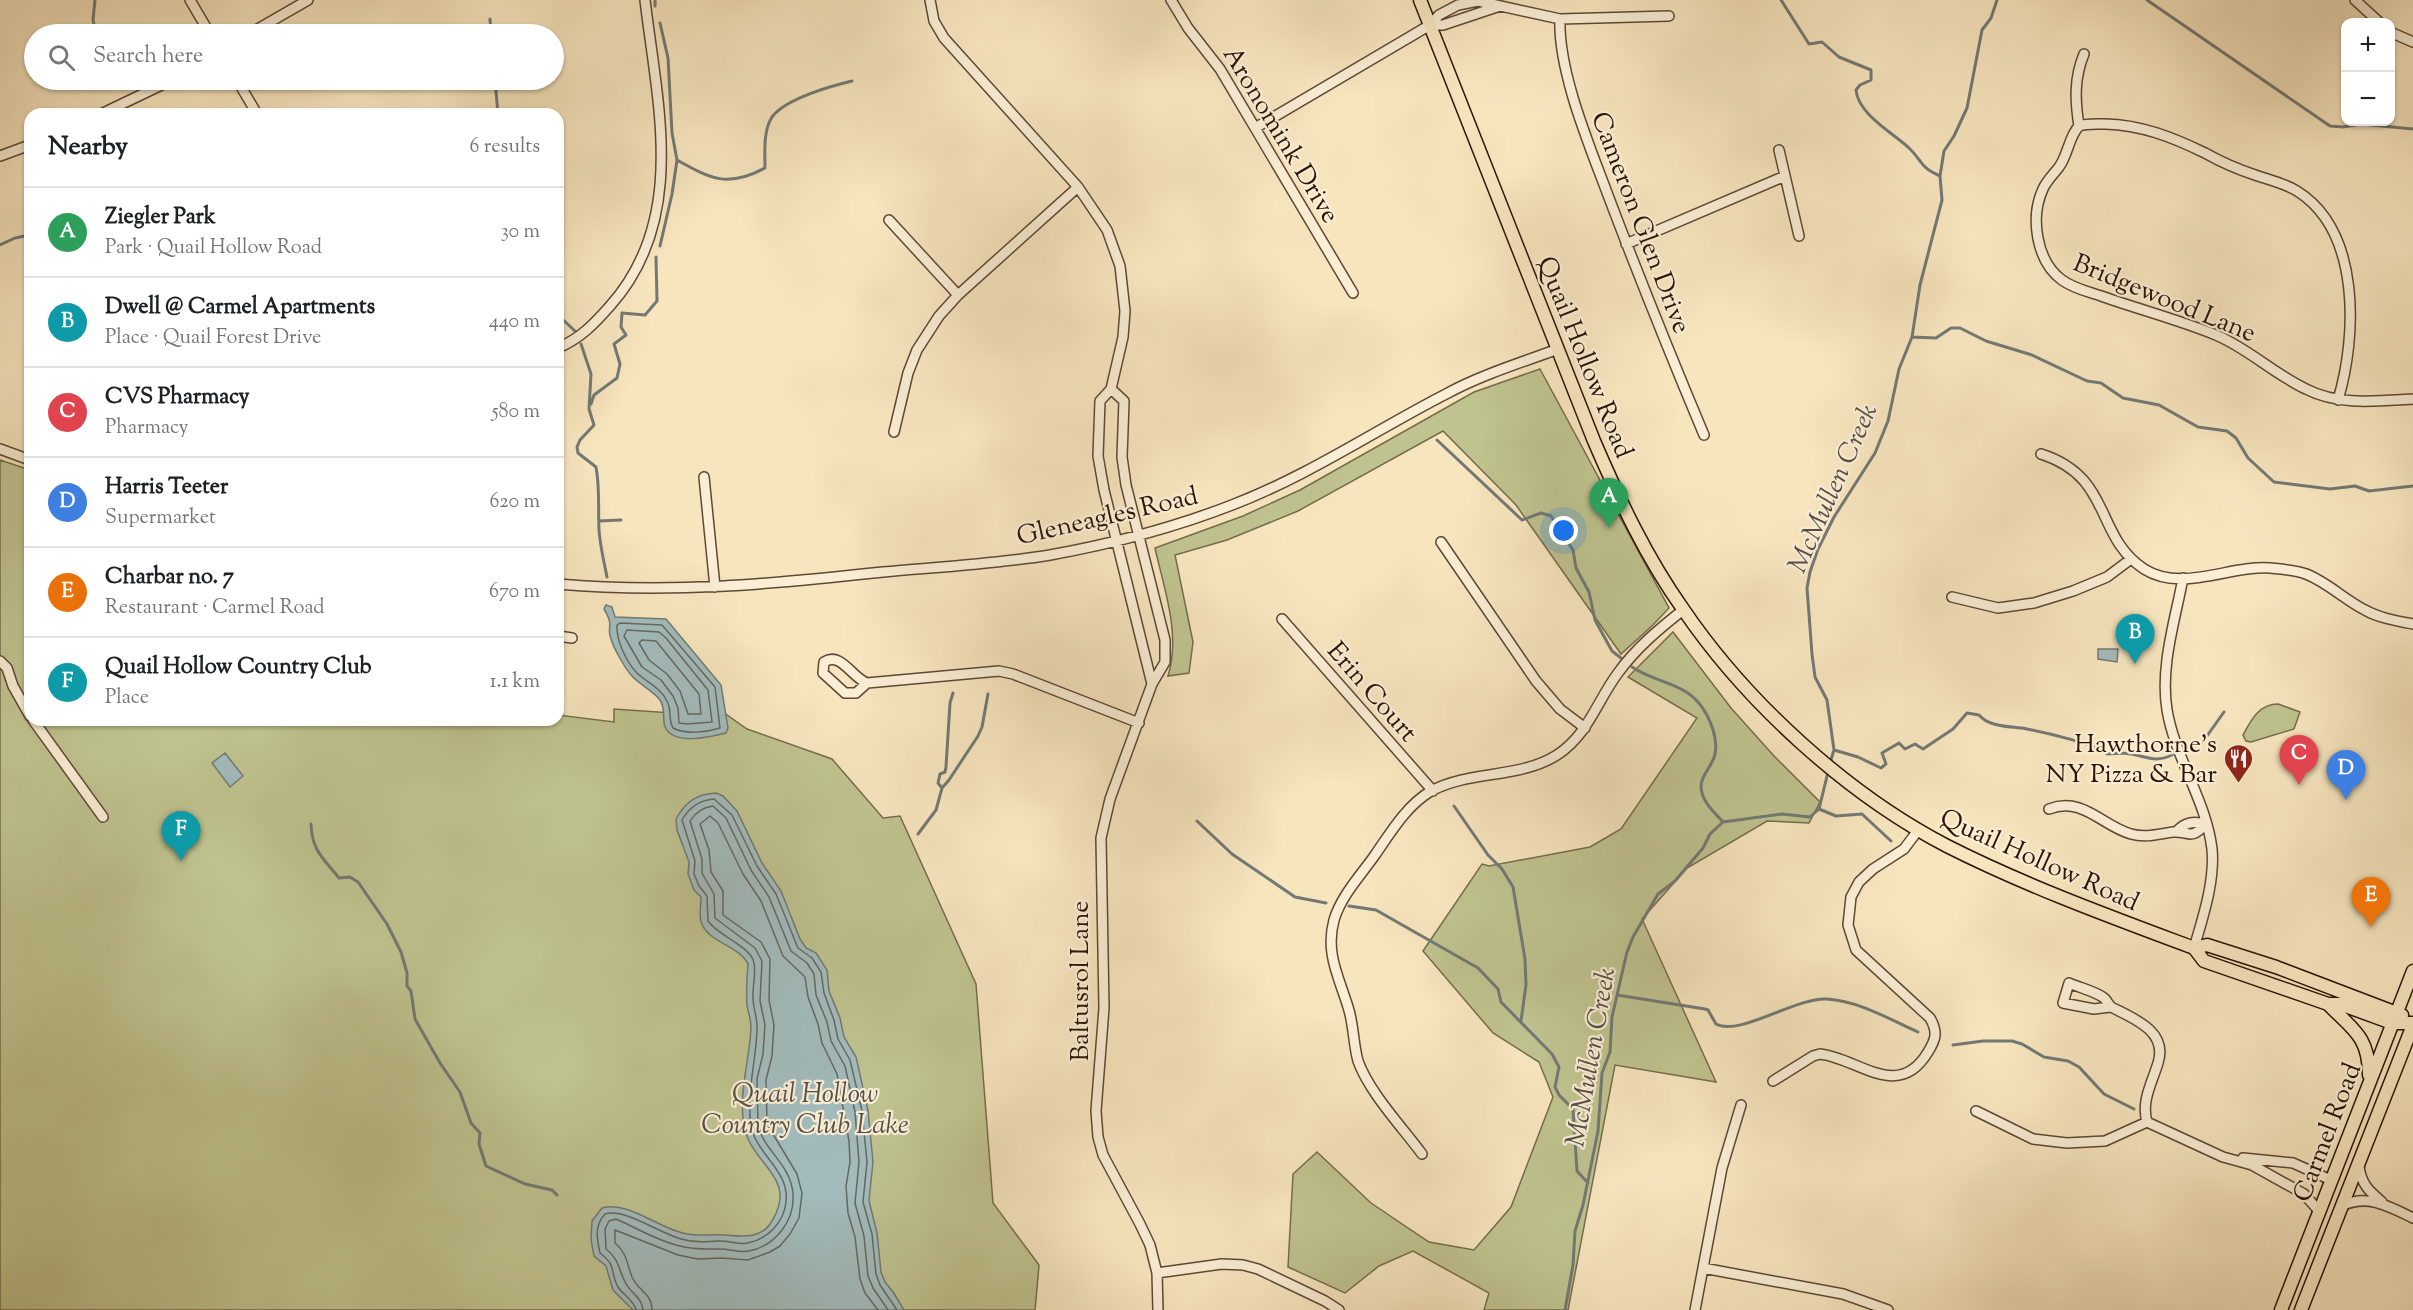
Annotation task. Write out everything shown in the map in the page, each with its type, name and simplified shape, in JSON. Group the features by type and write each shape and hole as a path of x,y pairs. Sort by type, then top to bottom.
{"main road":[{"name":"Quail Hollow Road","path":"1420,0 1619,498 1637,534 1683,610 1746,687 1807,748 1838,774 1918,829 1965,854 2042,890 2194,948 2204,961 2328,1004 2340,1004 2395,1017"},
{"name":"Quail Hollow Road","path":"2194,948 2207,945 2276,967 2413,1024"},
{"name":"Carmel Road","path":"2281,1310 2413,971"},
{"path":"2328,1004 2359,1034 2367,1056 2369,1082"},
{"name":"Carmel Road","path":"2301,1310 2413,1024"},
{"path":"2331,1180 2337,1186 2344,1205"}],"street":[{"path":"190,0 204,24"},
{"path":"266,24 308,0"},
{"path":"564,344 588,330 617,298 639,266 650,239 659,191 661,163 656,69 645,0"},
{"path":"930,0 934,21 944,38 1078,187 1107,230 1115,250 1124,289 1125,329 1112,389 1100,401 1098,456 1104,490 1152,684"},
{"name":"Aronomink Drive","path":"1171,0 1188,28 1220,69 1353,293"},
{"path":"2355,0 2375,18"},
{"path":"1255,128 1430,25 1443,25 1505,5 1560,19 1669,16"},
{"name":"Cameron Glen Drive","path":"1560,19 1564,55 1576,106 1626,244 1704,435"},
{"path":"2395,34 2413,42"},
{"name":"Bridgewood Lane","path":"2084,54 2077,78 2076,109 2079,126 2074,132 2067,154 2040,196 2036,229 2038,242 2042,255 2052,272 2073,287 2215,335 2251,352 2305,389 2338,400 2362,402 2413,399"},
{"path":"114,108 151,90"},
{"path":"243,90 253,108"},
{"path":"2079,126 2086,124 2130,126 2169,136 2233,167 2294,189 2316,206 2329,223 2337,240 2349,300 2350,343 2338,400"},
{"path":"0,156 24,147"},
{"path":"1779,150 1799,236"},
{"path":"1626,244 1785,176"},
{"path":"894,432 903,388 917,350 939,316 958,295 1078,187"},
{"path":"890,220 958,295"},
{"name":"Gleneagles Road","path":"564,584 636,590 715,587 1047,555 1117,540 1189,521 1272,488 1336,457 1449,392 1558,349"},
{"name":"Baltusrol Lane","path":"1112,389 1124,401 1122,457 1126,485 1165,640 1166,662 1152,684 1110,799 1101,838 1104,1008 1096,1124 1103,1155 1150,1245 1157,1273 1158,1310"},
{"path":"0,449 24,458"},
{"path":"2041,454 2081,475 2089,484 2131,559 2159,576 2183,578 2249,568 2306,574 2366,611 2413,624"},
{"path":"704,477 715,587"},
{"path":"1441,542 1543,690 1560,709 1585,729"},
{"path":"1952,597 1998,608 2034,603 2107,578 2131,559"},
{"path":"2183,578 2167,662 2166,706 2177,747 2206,824 2212,851 2209,890 2194,948"},
{"path":"1422,1154 1362,1071 1349,1009 1332,963 1330,947 1334,918 1346,896 1407,811 1433,791 1461,780 1541,763 1570,745 1585,729 1609,686 1631,657 1654,633 1683,610"},
{"name":"Erin Court","path":"1282,618 1433,791"},
{"path":"564,637 572,638"},
{"path":"867,683 856,693 845,693 823,673 824,662 830,658 837,659 860,680 867,683 999,671 1013,674 1139,723"},
{"path":"0,661 7,668 13,686 24,705"},
{"path":"37,726 103,817"},
{"path":"2049,808 2077,806 2121,830 2143,837 2176,832 2186,835 2198,833 2206,824"},
{"path":"1773,1081 1820,1054 1874,1074 1894,1076 1920,1064 1935,1040 1936,1028 1930,1018 1856,950 1848,925 1851,897 1859,882 1873,868 1904,849 1918,829"},
{"path":"2110,1007 2094,1009 2063,1003 2069,983 2104,998 2110,1007 2141,1022 2154,1034 2158,1042 2159,1059 2146,1097 2147,1122"},
{"path":"1695,1310 1722,1168 1741,1105"},
{"path":"1976,1111 2033,1139 2067,1143 2105,1141 2147,1122 2223,1157 2252,1165 2304,1194 2319,1211"},
{"path":"2223,1157 2293,1163 2331,1180"},
{"path":"2359,1166 2360,1178 2366,1188 2384,1204"},
{"path":"2344,1205 2362,1200 2384,1204 2413,1218"},
{"path":"1157,1273 1222,1264 1243,1265 1258,1269 1339,1310"},
{"path":"1703,1268 1843,1294 1888,1310"}],"green space":[{"path":"1540,369 1669,608 1621,654 1516,505 1443,431 1298,511 1227,540 1175,555 1193,642 1189,673 1168,676 1172,660 1172,628 1155,548 1243,516 1300,490 1474,392"},
{"path":"0,460 24,468 24,726 564,726 564,716 614,722 614,709 672,713 700,696 747,729 832,759 883,818 900,816 976,984 993,1203 1039,1265 1035,1310 0,1310"},
{"path":"1673,632 1731,708 1820,802 1809,823 1767,821 1687,868 1642,919 1716,1082 1615,1065 1568,1310 1484,1310 1489,1293 1413,1251 1379,1266 1345,1293 1288,1267 1293,1174 1317,1152 1371,1203 1429,1242 1474,1250 1511,1207 1553,1097 1539,1062 1493,1033 1423,951 1482,864 1489,866 1590,847 1621,829 1697,718 1628,677"},
{"path":"2278,704 2300,712 2294,729 2251,742 2246,741 2243,735 2256,714 2266,707"}],"water":[{"path":"606,605 612,607 615,617 666,619 721,685 728,728 726,733 693,739 676,737 670,733 665,727 660,700 632,676 614,647 610,635 609,619 604,609"},
{"path":"2098,649 2118,649 2117,662 2098,659"},
{"path":"225,753 243,776 230,787 212,763"},
{"name":"Quail Hollow Country Club Lake","path":"716,793 723,796 737,811 762,863 781,891 800,939 806,948 816,953 827,970 829,991 840,1018 844,1037 856,1057 868,1110 873,1162 869,1201 877,1233 881,1272 904,1310 633,1310 613,1290 606,1266 594,1256 591,1240 592,1221 602,1208 622,1208 632,1211 673,1230 688,1234 751,1236 768,1227 779,1207 778,1184 752,1147 747,1136 742,1109 751,1027 747,1005 748,964 738,952 710,935 701,922 701,897 694,890 688,874 689,862 677,830 676,819 688,803 703,795"}],"waterway":[{"path":"94,24 95,0"},
{"path":"655,0 655,6"},
{"path":"1781,0 1809,44 1822,42 1839,57 1871,70 1871,80 1860,85 1856,90 1863,107 1869,115 1909,148 1925,167 1940,176"},
{"name":"McMullen Creek","path":"1830,763 1834,750 1827,700 1815,677 1812,654 1807,588 1810,572 1818,549 1834,517 1875,453 1888,421 1899,369 1912,337 1920,285 1942,200 1940,176 1944,151 1967,108 1982,30 1991,18 1997,0"},
{"path":"2147,0 2330,126 2343,127 2361,124 2413,129"},
{"path":"490,19 490,24"},
{"path":"660,23 668,58 672,133 677,160 660,246"},
{"path":"677,160 720,179 740,178 752,174 765,168 767,129 778,110 809,94 852,81"},
{"path":"496,90 497,108"},
{"path":"0,245 24,236"},
{"path":"591,404 594,395 617,378 620,364 614,344 626,335 621,327 622,313 645,315 657,301 656,257"},
{"path":"564,321 575,331"},
{"path":"1912,337 1936,338 1951,328 1960,328 1986,341 2032,355 2087,381 2101,383 2123,398 2159,405 2198,427 2227,431 2236,438 2248,458 2274,482 2330,489 2355,486 2369,491 2413,486"},
{"path":"581,344 591,374 589,409 594,425 580,440 577,447 578,453 596,467 600,536 607,577"},
{"path":"1437,440 1522,520 1541,513 1551,516 1573,550 1576,568 1589,592 1595,620 1612,651 1621,658"},
{"path":"599,521 621,520"},
{"path":"1632,667 1684,690 1698,702 1707,715 1716,747 1715,755 1702,782 1701,791 1707,804 1723,822"},
{"path":"942,788 938,783 940,774 945,772 946,767 950,703 953,693"},
{"path":"918,834 936,810 942,788 978,736 982,727 988,694"},
{"path":"2186,750 2202,743 2224,712"},
{"path":"1834,750 1858,757 1881,768 1886,764 1882,753 1899,743 1905,749 1915,744 1923,749 1953,729 1967,713 1979,715 2001,726 2027,729 2069,739 2092,746 2107,754 2128,753 2156,759 2172,755"},
{"name":"McMullen Creek","path":"1565,1310 1573,1265 1575,1231 1583,1205 1598,1131 1602,1073 1610,1052 1612,1017 1627,952 1633,937 1658,894 1675,881 1703,848 1710,834 1723,822 1782,814 1810,817 1819,809 1828,772"},
{"path":"1454,806 1513,887 1525,959 1526,985 1521,1021"},
{"path":"1819,809 1836,816 1862,814 1891,841"},
{"path":"1197,821 1232,854 1295,897 1326,903"},
{"path":"311,824 316,848 323,859 339,878 350,877 358,882 387,924 401,952 407,973 407,986 411,991 415,1019 440,1063 460,1092 471,1123 480,1133 479,1144 486,1166 525,1184 552,1190 557,1195"},
{"path":"1349,906 1376,910 1478,968 1498,989 1501,1002 1552,1054 1559,1067 1555,1087 1559,1095 1573,1109 1577,1171 1588,1183"},
{"path":"1617,995 1705,1009 1708,1010 1716,1024 1726,1027 1753,1021 1814,1000 1839,1000 1874,1011 1918,1032"},
{"path":"1953,1045 1983,1041 2012,1041 2022,1044 2044,1057 2068,1061 2079,1067 2104,1094 2134,1109"}],"place":[{"name":"Ziegler Park","path":"1609,528"},
{"name":"Dwell @ Carmel Apartments","path":"2135,664"},
{"name":"Hawthorne's NY Pizza & Bar","path":"2238,784"},
{"name":"CVS Pharmacy","path":"2299,785"},
{"name":"Harris Teeter","path":"2346,800"},
{"name":"Quail Hollow Country Club","path":"181,861"},
{"name":"Charbar no. 7","path":"2371,927"}]}
